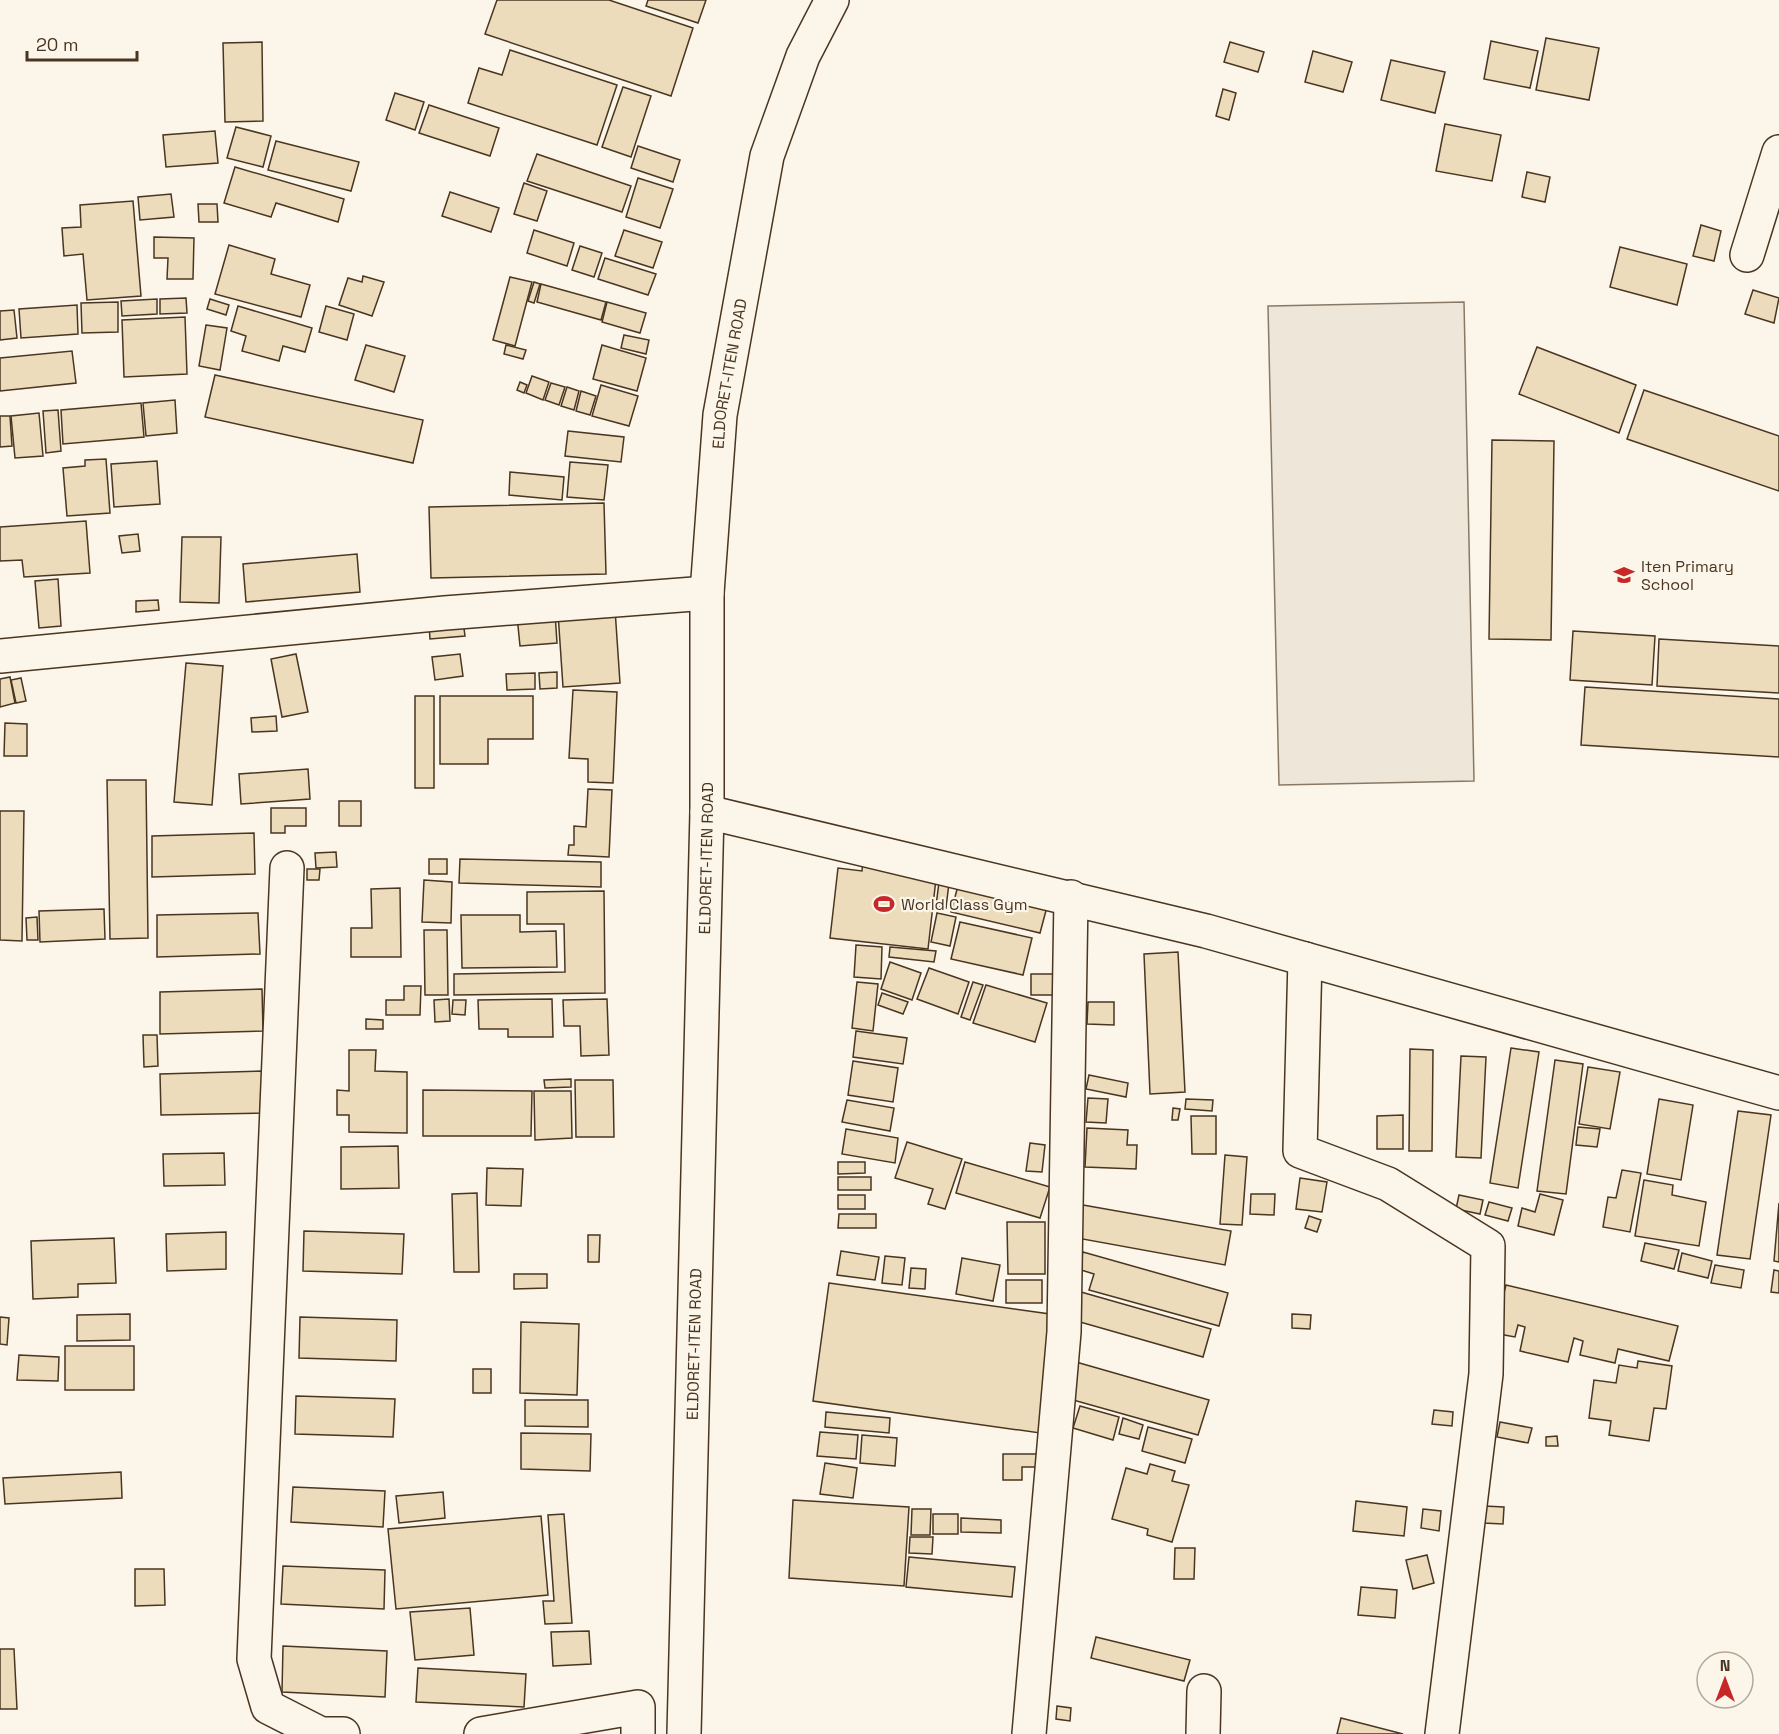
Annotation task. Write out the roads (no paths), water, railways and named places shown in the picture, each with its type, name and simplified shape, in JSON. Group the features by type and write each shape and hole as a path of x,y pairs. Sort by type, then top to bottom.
{"street":[{"name":"ELDORET-ITEN ROAD","path":"684,1734 707,812 707,592 720,415 767,156 803,56 832,0"},
{"path":"1747,255 1779,152"},
{"path":"0,656 445,612 707,592"},
{"path":"707,812 1071,897 1305,958 1779,1093"},
{"path":"287,868 254,1659 268,1707 321,1734 343,1734"},
{"path":"1029,1734 1064,1332 1071,897"},
{"path":"1305,958 1300,1151 1388,1184 1488,1246 1486,1374 1442,1734"},
{"path":"1203,1734 1204,1691"},
{"path":"481,1734 639,1707 638,1734"}],"place":[{"name":"Iten Primary School","path":"1624,575"},
{"name":"World Class Gym","path":"884,904"}]}
